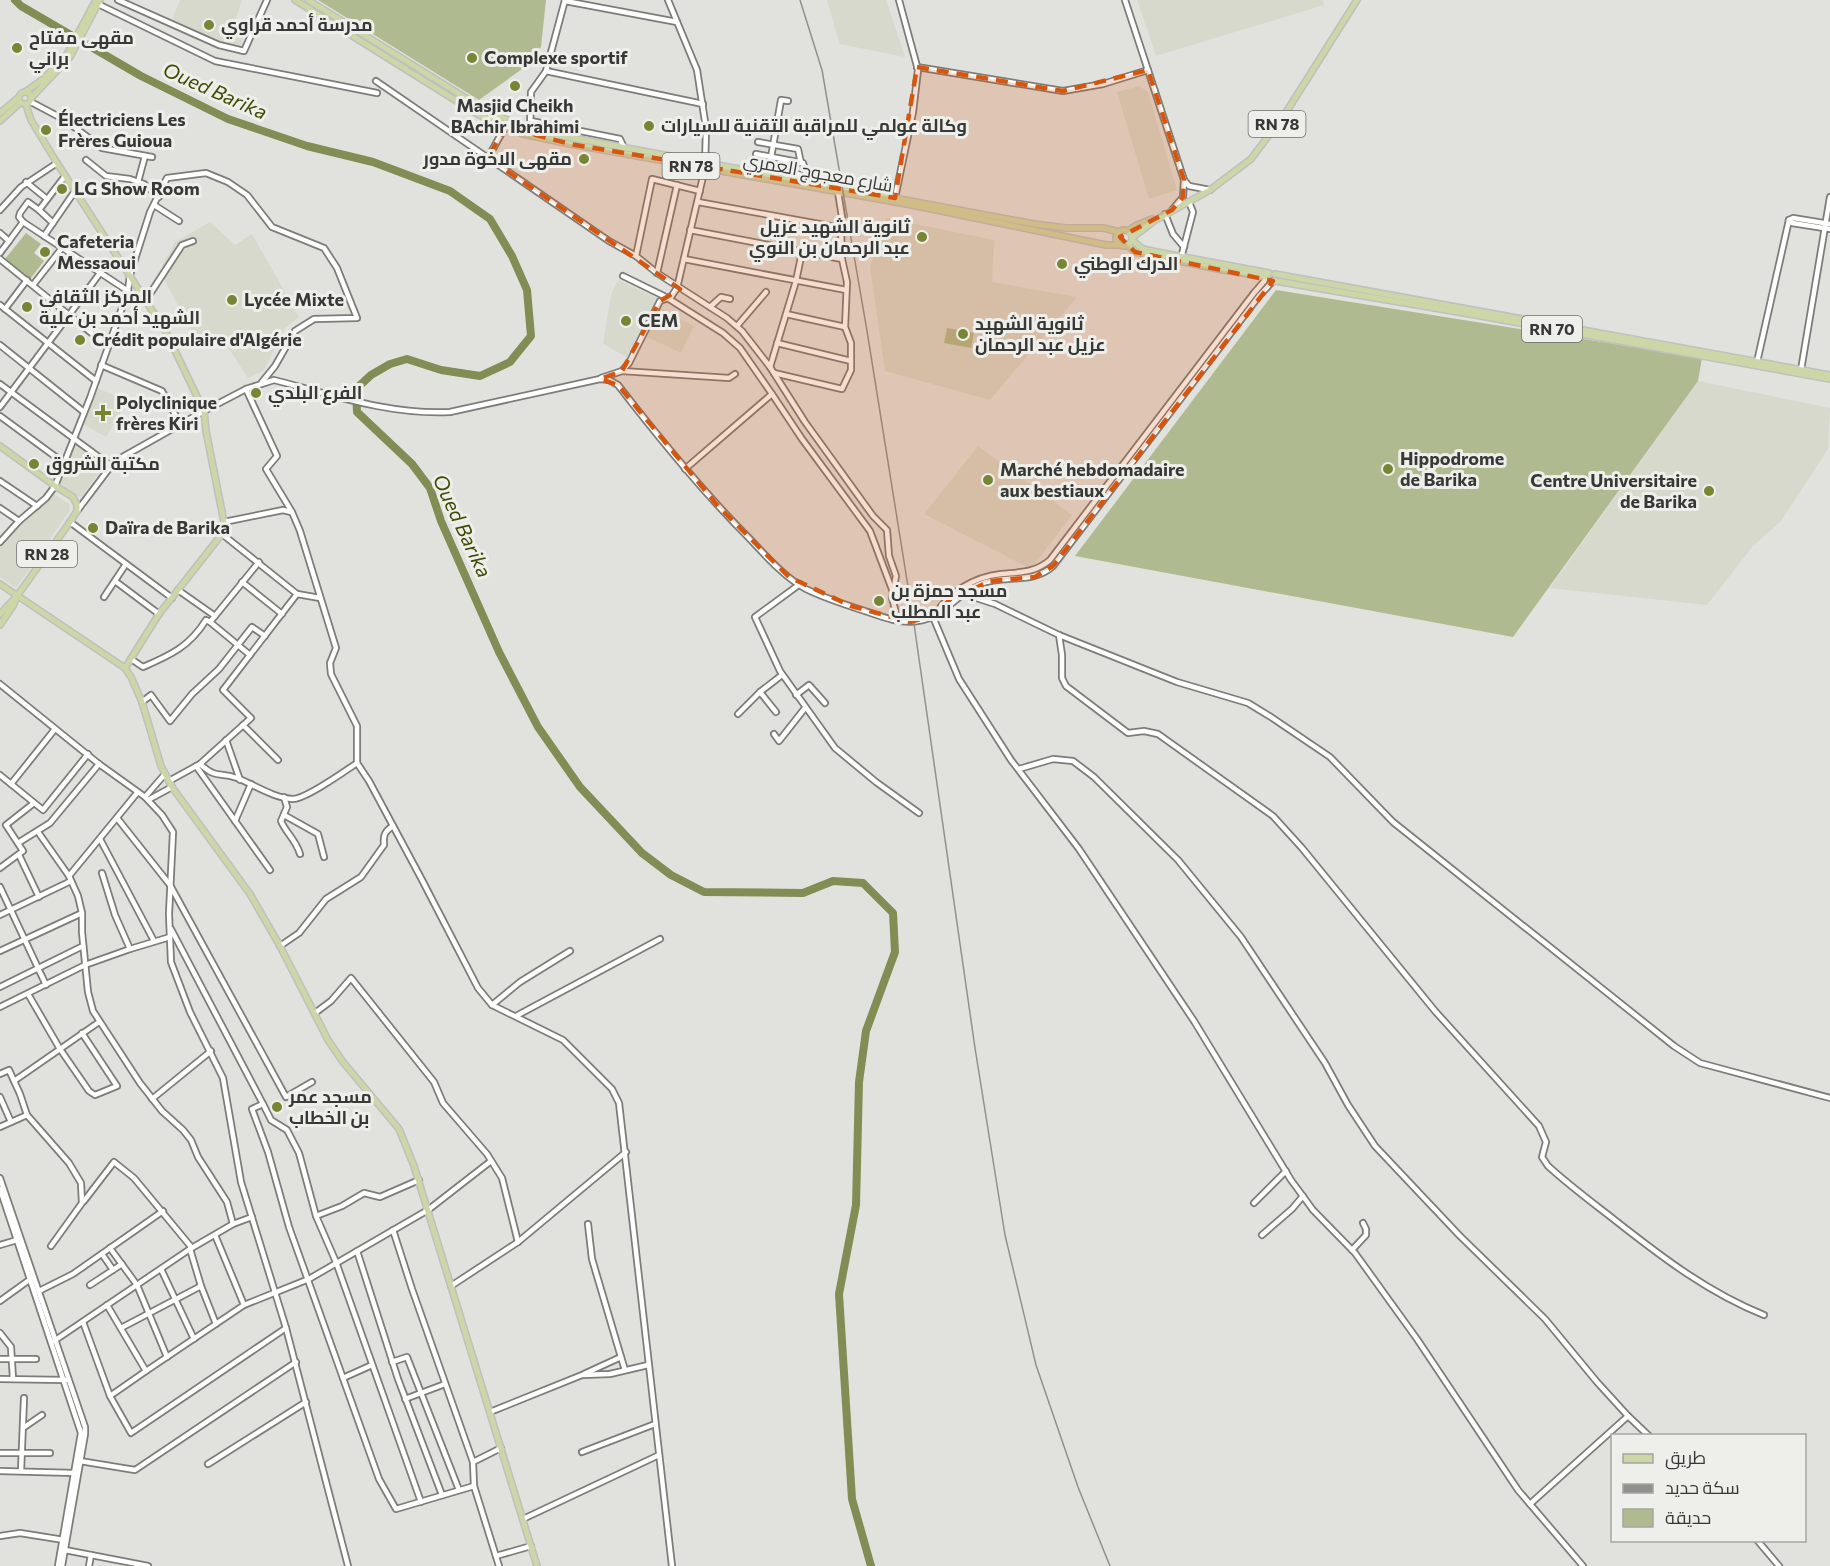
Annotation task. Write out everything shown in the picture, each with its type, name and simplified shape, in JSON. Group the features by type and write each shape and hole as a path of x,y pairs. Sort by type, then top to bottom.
{"main road":[{"name":"شارع معجوج العمري","path":"295,0 479,115 523,134 705,166 808,179 1034,224 1128,231"},
{"name":"شارع معجوج العمري","path":"308,0 485,110 531,130 1106,245 1123,245"},
{"name":"RN 78","path":"1132,239 1165,214 1210,190 1256,153 1285,114 1357,0"},
{"path":"0,121 26,101 68,57 98,1"},
{"path":"68,57 25,92 31,120 166,332 204,411 224,522 222,534 159,614 124,668"},
{"path":"0,113 26,101"},
{"name":"RN 78","path":"1128,231 1134,226 1165,214"},
{"path":"1120,232 1116,238 1123,245 1132,239 1128,231"},
{"name":"RN 70","path":"1132,239 1143,249 1181,259"},
{"name":"RN 70","path":"1123,245 1135,252 1830,377"},
{"name":"RN 70","path":"1664,347 1830,377"},
{"path":"0,446 73,497 77,505 77,512"},
{"name":"RN 28","path":"0,614 17,596 77,512"},
{"path":"0,584 124,668 131,677 142,702 150,735 172,787 250,894 280,946 328,1040 343,1062 399,1129 419,1180 537,1566"},
{"name":"RN 28","path":"0,626 14,606 17,596"}],"street":[{"path":"118,0 219,45 244,51 267,0"},
{"path":"531,130 531,92 546,71 565,0 677,22"},
{"path":"622,371 629,363 660,301 678,287 705,166 706,128 697,70 668,0"},
{"path":"895,198 913,112 917,67 899,0"},
{"path":"1125,0 1184,180 1183,197 1172,210"},
{"path":"98,1 215,61 377,93"},
{"path":"917,67 1063,91 1103,84 1148,70"},
{"path":"546,71 703,104"},
{"path":"376,81 737,326 770,367 805,422 873,516 887,530 889,556 896,576 892,598 898,620"},
{"path":"788,101 781,100 769,169 808,179"},
{"path":"26,101 65,120 102,148 152,157"},
{"path":"531,121 620,139 624,148"},
{"path":"488,158 505,127"},
{"path":"758,142 798,149 808,179"},
{"path":"756,154 801,163"},
{"path":"138,182 145,156"},
{"path":"86,160 106,176 144,184 159,197"},
{"path":"0,210 26,182 57,163"},
{"path":"0,542 19,521 46,498 55,486 128,291 130,275 150,212 167,178 206,173 228,182 247,195 272,227 324,248 337,268 357,318 314,319 295,331 275,366 262,382"},
{"path":"39,210 65,176"},
{"path":"636,256 652,179 700,191"},
{"path":"1184,180 1190,186 1210,190"},
{"path":"26,182 47,199"},
{"path":"657,273 677,185"},
{"path":"44,236 75,192"},
{"path":"838,192 842,217 838,228"},
{"path":"1801,370 1828,226 1830,197"},
{"path":"1181,259 1193,212 1189,201"},
{"path":"53,224 28,202 20,214 23,222 128,291"},
{"path":"698,202 841,228 842,259 846,282 845,327 851,343 851,370 842,389 774,373"},
{"path":"154,205 179,222"},
{"path":"1165,214 1173,234 1184,248"},
{"path":"1757,362 1789,220 1793,218 1828,226"},
{"path":"0,253 23,222"},
{"path":"690,231 842,259"},
{"path":"0,233 9,241"},
{"path":"146,300 182,245 193,241"},
{"path":"33,285 62,248"},
{"path":"770,367 796,281 802,252"},
{"path":"0,258 108,346"},
{"path":"684,259 846,290"},
{"path":"0,407 100,273"},
{"path":"623,276 668,297 723,333 740,348 802,439 870,531 893,592"},
{"path":"600,379 609,380 618,385 685,470 717,506 759,548 806,589 850,606 898,620 916,622 934,616 940,608 962,592 986,582 1035,577 1053,566 1259,296 1271,277"},
{"path":"5,309 27,280"},
{"path":"737,326 766,292"},
{"path":"710,308 721,297 730,299"},
{"path":"0,305 96,381"},
{"path":"786,314 845,327"},
{"path":"777,343 851,361"},
{"path":"0,345 84,412"},
{"path":"101,365 162,391 181,425"},
{"path":"77,512 111,466 119,459 204,411 262,382 274,380 399,411 429,413 450,412 600,379 622,371 729,378 735,374"},
{"path":"0,384 111,466"},
{"path":"246,389 277,456 266,469 292,512 300,531 336,648 330,663 331,674 357,726 357,763 393,826 478,988 492,1005 563,1040 612,1089 619,1103 672,1566"},
{"path":"685,470 772,394"},
{"path":"0,416 64,463"},
{"path":"0,481 37,506"},
{"path":"0,508 19,521"},
{"path":"224,522 283,510 292,512"},
{"path":"70,522 172,598"},
{"path":"222,534 297,594 320,598"},
{"path":"210,622 259,562"},
{"path":"104,597 126,564"},
{"path":"115,581 159,614"},
{"path":"242,582 282,614"},
{"path":"800,584 755,617 782,675 835,748 919,813"},
{"path":"178,590 215,616"},
{"path":"962,592 995,604 1059,635 1144,670 1248,703 1330,757 1393,822 1674,1046 1700,1064 1830,1098"},
{"path":"169,781 198,765 251,718 223,690 297,594"},
{"path":"934,616 959,679 1019,769 1079,849 1194,1021 1303,1196 1313,1210 1352,1250 1417,1339 1530,1504 1583,1566"},
{"path":"131,659 143,667 175,653 196,636 206,620 250,655"},
{"path":"142,702 152,695 170,721 192,694 219,669 252,627 265,636"},
{"path":"1059,635 1062,678 1071,691 1128,733 1144,730 1158,734 1273,816 1288,832 1435,1011 1539,1126 1546,1142 1542,1157 1548,1166 1649,1247 1696,1280 1741,1306 1764,1315"},
{"path":"738,714 760,692 782,675"},
{"path":"796,695 809,685 825,703"},
{"path":"1,687 146,798 162,814 173,832 169,927 171,962 190,1012 223,1078 241,1182 296,1362 348,1566"},
{"path":"760,692 776,712"},
{"path":"774,734 778,741 805,708"},
{"path":"243,725 278,760"},
{"path":"11,784 55,729"},
{"path":"226,740 240,780"},
{"path":"0,775 43,810 88,754"},
{"path":"1019,769 1053,759 1073,760 1094,777 1178,860 1241,937 1325,1063 1352,1112 1375,1146 1459,1235 1545,1319 1597,1382 1647,1434"},
{"path":"198,765 212,774 240,780 295,799 306,795 357,763"},
{"path":"18,843 50,823 99,764"},
{"path":"198,765 270,870"},
{"path":"146,798 165,774"},
{"path":"235,821 251,784"},
{"path":"146,798 172,787"},
{"path":"0,915 39,897 70,878 137,793"},
{"path":"284,797 287,807 281,821 294,839 300,854"},
{"path":"0,868 23,851 6,825 34,803"},
{"path":"284,815 318,834 324,857"},
{"path":"117,818 170,885 286,1097 312,1082"},
{"path":"280,946 299,933 326,899 361,877 384,845 385,832 393,826"},
{"path":"38,832 70,878 78,896 82,913 88,992 93,1011 152,1099 191,1140 198,1157 227,1202 233,1224"},
{"path":"100,839 154,941"},
{"path":"19,855 39,897"},
{"path":"102,873 115,915 130,949"},
{"path":"0,886 46,985"},
{"path":"0,951 82,913"},
{"path":"169,927 271,1120 287,1130 299,1153 316,1216 336,1262 421,1502"},
{"path":"0,1007 85,965 170,937"},
{"path":"516,1016 660,939"},
{"path":"0,987 83,946"},
{"path":"492,1005 520,982 570,951"},
{"path":"315,1013 331,1001 351,978 434,1082 443,1103 491,1161 502,1178 518,1242"},
{"path":"27,994 92,1094 99,1094 117,1086 82,1033"},
{"path":"14,1081 99,1022"},
{"path":"152,1099 211,1051"},
{"path":"0,1074 9,1070 27,1115 69,1162 81,1183 82,1203"},
{"path":"0,1097 11,1122"},
{"path":"263,1104 252,1109 268,1152 289,1227 379,1479 396,1509 474,1486"},
{"path":"0,1127 27,1115"},
{"path":"451,1286 518,1242 626,1152"},
{"path":"110,1396 244,1305 309,1279 428,1210 491,1161"},
{"path":"51,1246 114,1162 134,1178 191,1248 201,1286 216,1324"},
{"path":"1254,1203 1286,1171"},
{"path":"0,1178 32,1278 85,1427 76,1473"},
{"path":"316,1216 342,1206 364,1193 380,1197 419,1180"},
{"path":"0,1189 19,1239"},
{"path":"1262,1235 1292,1209 1303,1196"},
{"path":"39,1290 58,1283 163,1211"},
{"path":"54,1341 191,1248 233,1224 252,1217"},
{"path":"1352,1250 1366,1235 1363,1222"},
{"path":"588,1224 592,1259 625,1370"},
{"path":"393,1230 473,1462 474,1486 499,1566"},
{"path":"215,1235 244,1305"},
{"path":"0,1245 19,1239"},
{"path":"110,1248 137,1286 167,1357"},
{"path":"357,1251 392,1362 442,1495"},
{"path":"102,1254 113,1270"},
{"path":"90,1285 122,1264"},
{"path":"161,1269 194,1339"},
{"path":"32,1278 39,1290 54,1341"},
{"path":"0,1301 32,1278"},
{"path":"121,1328 201,1286"},
{"path":"107,1305 146,1371"},
{"path":"83,1322 110,1396 131,1433 286,1328"},
{"path":"0,1333 11,1347 13,1379"},
{"path":"392,1362 407,1357 459,1490"},
{"path":"489,1412 621,1357"},
{"path":"0,1359 36,1359"},
{"path":"80,1461 130,1470 138,1468 296,1362"},
{"path":"607,1364 610,1374"},
{"path":"343,1378 372,1365"},
{"path":"582,1375 610,1374 648,1365"},
{"path":"0,1379 67,1380"},
{"path":"60,1566 81,1432 67,1380"},
{"path":"405,1399 445,1384"},
{"path":"21,1471 24,1398"},
{"path":"208,1464 306,1402"},
{"path":"23,1428 42,1415"},
{"path":"1530,1504 1628,1416"},
{"path":"582,1452 655,1424"},
{"path":"473,1462 501,1448"},
{"path":"0,1453 50,1453"},
{"path":"523,1519 659,1455"},
{"path":"0,1471 76,1473"},
{"path":"0,1536 20,1533 65,1540"},
{"path":"60,1566 65,1550 65,1540"},
{"path":"1758,1542 1779,1566"},
{"path":"496,1556 531,1546"},
{"path":"65,1550 148,1566"},
{"path":"89,1566 91,1555"}],"highlighted area":[{"path":"917,67 1063,91 1148,70 1184,180 1183,197 1172,210 1120,237 1135,252 1273,281 1053,566 1035,577 990,581 964,594 960,589 935,615 910,622 851,606 789,577 718,506 618,385 600,379 622,371 660,301 680,289 488,158 505,127 570,144 895,198"}],"shaded area":[{"name":"مدرسة أحمد قراوي","path":"180,0 242,0 232,30 244,35 239,50 172,20"},
{"path":"827,0 886,0 905,57 840,44"},
{"path":"1137,0 1323,0 1324,5 1156,56"},
{"path":"1139,86 1148,92 1177,190 1149,199 1117,92"},
{"name":"ثانوية الشهيد عزيل عبد الرحمان","path":"886,218 994,240 992,282 1077,297 990,400 885,371 870,267"},
{"name":"Lycée Mixte","path":"210,222 235,245 252,234 299,317 285,328 264,370 248,378 222,338 200,346 166,283 162,266 175,242"},
{"name":"CEM","path":"618,280 657,298 627,357 603,344 611,295"},
{"path":"660,308 694,326 681,353 645,336"},
{"name":"Centre Universitaire de Barika","path":"1698,381 1830,408 1828,449 1781,521 1753,546 1707,605 1550,588"},
{"name":"Polyclinique frères Kiri","path":"94,386 127,402 106,437 81,423"},
{"path":"74,441 105,464 83,495 79,497 57,484"},
{"name":"Marché hebdomadaire aux bestiaux","path":"978,446 1072,515 1031,569 924,514"},
{"path":"52,493 69,504 70,510 16,588 0,577 0,547"}],"green space":[{"name":"Complexe sportif","path":"318,0 546,0 541,47 522,69 479,100"},
{"path":"26,233 41,244 34,253 44,261 30,279 5,259"},
{"name":"Hippodrome de Barika","path":"1276,290 1702,358 1698,381 1513,637 1075,556"},
{"path":"947,328 974,333 971,348 944,343"}],"waterway":[{"name":"Oued Barika","path":"15,0 21,6 141,76 228,119 307,146 373,162 450,191 490,219 512,256 527,290 531,336 510,362 480,376 441,370 407,359 390,364 371,375 356,389 357,412 412,464 430,488 441,521 499,652 538,727 580,787 642,853 671,875 704,892 803,893 833,881 863,883 893,913 895,952 866,1031 859,1082 856,1205 839,1294 852,1499 871,1566"}],"railway":[{"path":"800,0 822,70 867,331 914,624 975,1048 1005,1235 1036,1365 1078,1487 1110,1566"}],"place":[{"name":"مدرسة أحمد قراوي","path":"209,25"},
{"name":"مقهى مفتاح براني","path":"17,48"},
{"name":"Complexe sportif","path":"472,58"},
{"name":"Masjid Cheikh BAchir Ibrahimi","path":"515,86"},
{"name":"وكالة عولمي للمراقبة التقنية للسيارات","path":"649,126"},
{"name":"Électriciens Les Frères Guioua","path":"46,130"},
{"name":"مقهى الاخوة مدور","path":"584,159"},
{"name":"LG Show Room","path":"62,189"},
{"name":"ثانوية الشهيد عزيل عبد الرحمان بن النوي","path":"922,237"},
{"name":"Cafeteria Messaoui","path":"45,252"},
{"name":"الدرك الوطني","path":"1062,264"},
{"name":"Lycée Mixte","path":"232,300"},
{"name":"المركز الثقافي الشهيد أحمد بن علية","path":"27,307"},
{"name":"CEM","path":"626,321"},
{"name":"ثانوية الشهيد عزيل عبد الرحمان","path":"963,334"},
{"name":"Crédit populaire d'Algérie","path":"80,340"},
{"name":"الفرع البلدي","path":"256,393"},
{"name":"Polyclinique frères Kiri","path":"103,413"},
{"name":"مكتبة الشروق","path":"34,464"},
{"name":"Hippodrome de Barika","path":"1388,469"},
{"name":"Marché hebdomadaire aux bestiaux","path":"988,480"},
{"name":"Centre Universitaire de Barika","path":"1709,491"},
{"name":"Daïra de Barika","path":"93,528"},
{"name":"مسجد حمزة بن عبد المطلب","path":"879,601"},
{"name":"مسجد عمر بن الخطاب","path":"277,1107"}]}
